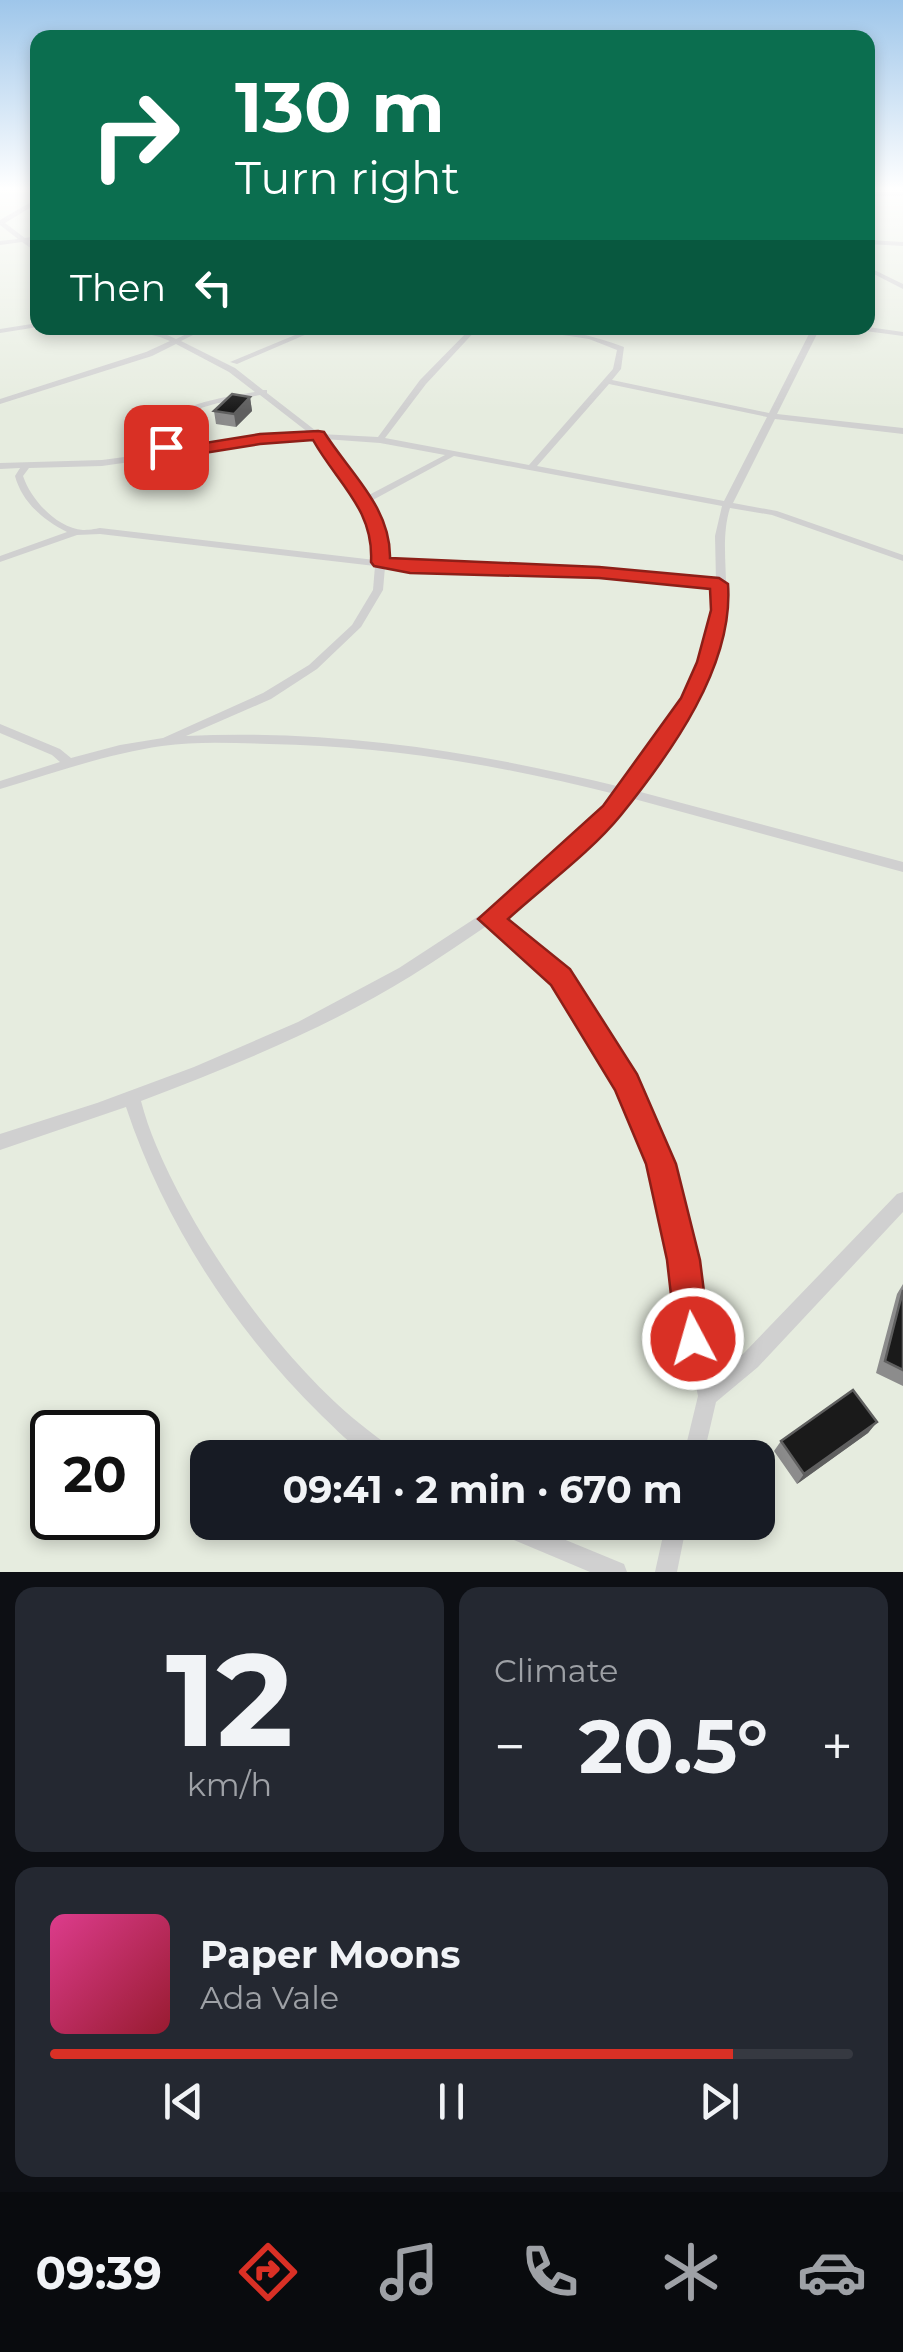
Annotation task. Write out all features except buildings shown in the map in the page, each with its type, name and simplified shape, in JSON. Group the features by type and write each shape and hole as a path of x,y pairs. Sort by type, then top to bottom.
{"lane":[{"path":"875,273 903,288"},
{"path":"0,330 30,326"},
{"path":"875,332 903,334"},
{"path":"0,786 68,763 161,742 267,696 313,666 356,627 378,590 381,550 366,500 318,436 233,366 158,335"},
{"path":"0,402 113,367 187,335"},
{"path":"233,366 302,335"},
{"path":"380,440 423,382 469,335"},
{"path":"532,467 617,368 621,349 577,335"},
{"path":"0,1142 132,1100 230,1060 357,997 490,919 583,839 626,792 691,699 707,662 720,610 720,527 728,503 817,335"},
{"path":"607,380 773,416 903,431"},
{"path":"167,454 165,434 170,423 196,410 264,392"},
{"path":"0,466 70,466 260,439 318,436 380,440 728,503 826,528 903,558"},
{"path":"366,500 454,453"},
{"path":"25,466 19,476 21,487 39,508 76,532"},
{"path":"0,558 76,532 410,567 599,573 719,584"},
{"path":"0,728 56,752 68,763"},
{"path":"161,742 319,737 414,749 626,792 903,867"},
{"path":"490,919 561,977 627,1084 661,1164 684,1260 693,1339 708,1396 697,1440"},
{"path":"132,1100 141,1133 197,1241 276,1356 364,1440"},
{"path":"708,1396 751,1360 903,1200"},
{"path":"539,1540 616,1572"},
{"path":"666,1572 673,1540"}],"shaded area":[{"path":"0,263 30,263 30,335 875,335 875,263 903,263 903,1572 0,1572"}],"route":[{"path":"166,447 167,454 298,434 318,436 366,500 381,550 380,562 410,567 599,573 719,584 720,610 707,662 691,699 611,812 490,919 561,977 600,1034 627,1084 661,1164 684,1260 693,1339"}]}
